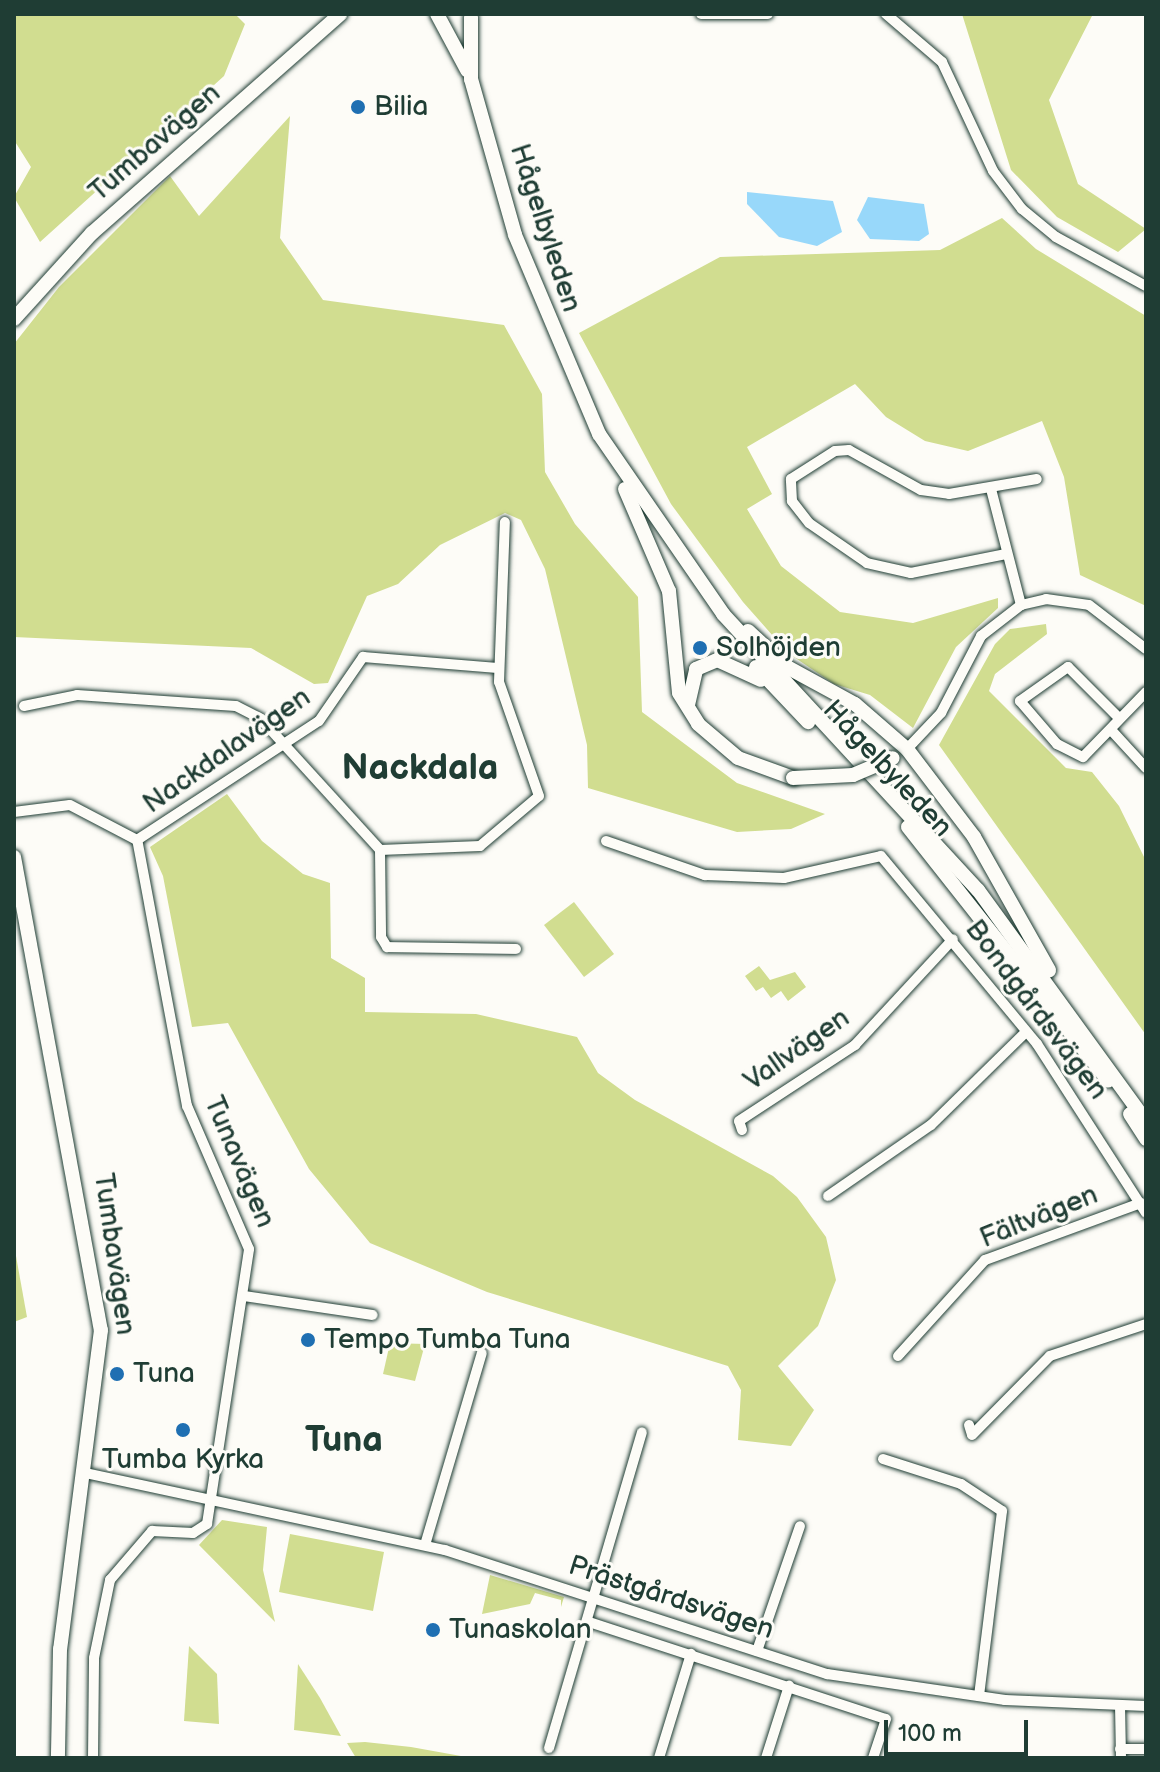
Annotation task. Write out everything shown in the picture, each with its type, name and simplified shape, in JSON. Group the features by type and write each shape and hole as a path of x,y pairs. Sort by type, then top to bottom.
{"main road":[{"name":"Tumbavägen","path":"14,319 92,233 340,14"},
{"path":"439,14 473,16"},
{"name":"Hågelbyleden","path":"439,14 471,79 530,277 599,434 672,563 800,714 1007,943 1146,1139"},
{"name":"Hågelbyleden","path":"471,79 473,16"},
{"path":"630,490 669,591 677,683 691,713 738,758 793,778 853,775 907,749"},
{"path":"630,490 769,653 855,704 907,749 974,837 1070,1009"},
{"name":"Hågelbyleden","path":"630,490 739,634 978,890 1070,1009 1146,1121"},
{"path":"691,713 690,679 701,665 721,660 749,669 800,714"},
{"name":"Tumbavägen","path":"14,857 102,1336 60,1649 58,1758"}],"street":[{"path":"701,14 768,14"},
{"path":"886,14 942,62 993,171 1022,209 1056,237 1146,286"},
{"path":"1006,554 892,572 834,545 792,501 789,485 835,451 849,450 921,490 991,489 1037,479"},
{"path":"991,489 1021,605"},
{"path":"380,850 470,849 537,802 498,668 509,561 505,522"},
{"path":"907,749 941,713 981,636 1021,605 1046,599 1089,605 1146,649"},
{"name":"Nackdalavägen","path":"14,812 70,805 137,840 319,721 363,657 498,668"},
{"path":"1119,718 1068,667 1020,701 1072,756 1087,757 1112,731 1119,718 1146,692"},
{"path":"24,706 77,695 236,706 261,719 380,850 381,937 387,947 516,949"},
{"path":"1112,731 1146,768"},
{"name":"Tunavägen","path":"137,840 187,1106 249,1241 244,1296 211,1505"},
{"name":"Bondgårdsvägen","path":"606,841 705,875 808,875 870,853 881,856 953,939 1026,1032 1143,1208"},
{"name":"Vallvägen","path":"742,1130 739,1121 855,1045 953,939"},
{"path":"828,1196 931,1125 1026,1032"},
{"name":"Fältvägen","path":"898,1356 985,1260 1143,1208"},
{"path":"244,1296 373,1315"},
{"path":"969,1425 972,1435 1050,1356 1146,1324"},
{"path":"425,1545 482,1353"},
{"path":"549,1748 589,1622 642,1432"},
{"path":"883,1459 961,1484 1002,1511 979,1696"},
{"name":"Prästgårdsvägen","path":"85,1473 211,1505 425,1545 596,1597 827,1674 979,1696 1146,1706"},
{"path":"93,1758 92,1705 110,1580 152,1531 203,1530 211,1505"},
{"path":"757,1651 800,1526"},
{"path":"589,1622 886,1719 873,1758"},
{"path":"659,1758 691,1654"},
{"path":"766,1758 789,1686"},
{"path":"1120,1705 1121,1753 1146,1749"}],"green space":[{"path":"14,14 235,14 245,24 224,76 40,242 14,197 31,167 14,140"},
{"path":"962,14 1093,14 1049,100 1078,184 1146,229 1118,252 1057,217 1011,170"},
{"path":"290,116 280,238 323,300 504,325 542,394 545,472 575,524 638,597 642,712 737,783 825,814 791,829 737,832 588,788 587,745 545,569 521,520 505,513 440,545 398,584 367,596 328,683 314,684 251,648 14,637 14,344 59,287 170,176 199,216"},
{"path":"1002,218 1036,249 1146,316 1146,606 1080,575 1064,477 1042,421 968,451 925,441 886,417 855,384 747,447 772,494 747,509 781,566 840,612 913,623 998,598 998,608 956,647 913,728 870,695 834,684 788,653 743,602 671,504 579,333 720,257 940,250"},
{"path":"1046,624 1047,634 995,674 989,691 1066,768 1092,772 1119,806 1146,861 1146,1035 939,745 995,644 1010,629"},
{"path":"227,794 262,841 303,874 330,883 331,958 365,978 365,1012 476,1014 577,1037 598,1073 635,1100 773,1176 797,1197 826,1237 836,1280 818,1326 778,1366 814,1410 791,1446 738,1440 741,1390 728,1366 487,1292 370,1243 309,1169 228,1023 192,1027 163,876 150,847"},
{"path":"574,902 614,954 584,977 544,925"},
{"path":"759,966 770,980 795,972 806,987 788,1001 781,991 771,998 763,987 756,991 745,976"},
{"path":"14,1245 27,1317 14,1322"},
{"path":"390,1343 425,1344 415,1381 383,1374"},
{"path":"222,1520 267,1527 263,1570 275,1622 199,1545"},
{"path":"290,1534 384,1552 373,1611 279,1592"},
{"path":"490,1575 564,1597 561,1607 561,1600 535,1593 530,1604 482,1614"},
{"path":"189,1646 217,1674 219,1724 184,1721"},
{"path":"298,1664 320,1698 341,1736 294,1730"},
{"path":"365,1742 472,1758 356,1758 347,1743"}],"water":[{"path":"747,192 833,201 842,232 817,246 779,237 747,204"},
{"path":"868,197 924,204 929,234 919,241 870,239 857,220"}],"place":[{"name":"Bilia","path":"358,107"},
{"name":"Solhöjden","path":"700,648"},
{"name":"Tempo Tumba Tuna","path":"308,1340"},
{"name":"Tuna","path":"117,1374"},
{"name":"Tumba Kyrka","path":"183,1430"},
{"name":"Tunaskolan","path":"433,1630"}],"district":[{"name":"Nackdala","path":"420,769"},
{"name":"Tuna","path":"344,1441"}]}
